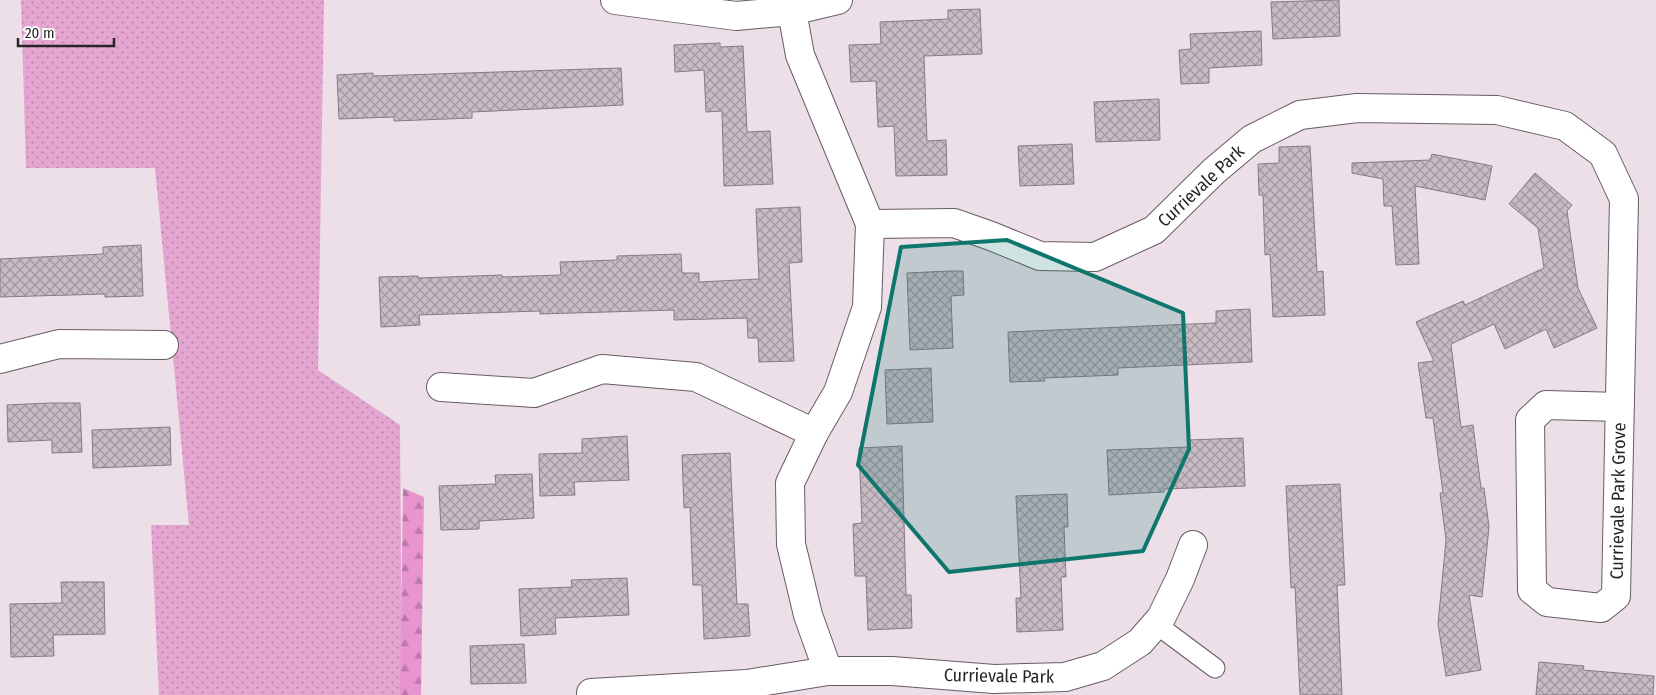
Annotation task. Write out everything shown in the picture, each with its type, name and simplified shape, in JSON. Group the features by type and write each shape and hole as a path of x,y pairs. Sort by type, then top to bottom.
{"street":[{"path":"615,0 736,16 792,11 838,0"},
{"path":"792,11 800,55 870,224 867,307 838,392 814,432 790,483 791,544 808,615 828,672"},
{"name":"Currievale Park","path":"870,224 954,223 1040,256 1096,258 1154,230 1214,171 1252,139 1300,115 1357,108"},
{"name":"Currievale Park Grove","path":"1357,108 1497,110 1565,126 1603,154 1624,199 1620,407 1616,596 1601,608 1547,602 1532,590 1530,420 1546,405 1620,407"},
{"path":"0,359 59,344 164,345"},
{"path":"442,387 534,393 602,369 696,377 814,432"},
{"name":"Currievale Park","path":"591,693 748,684 828,672 892,671 994,679 1065,677 1103,666 1140,642 1161,618 1180,579 1192,545"}],"lane":[{"path":"1156,624 1215,668"}],"highlighted area":[{"path":"1007,240 1183,313 1189,449 1143,551 949,572 858,465 901,247"}],"shaded area":[{"path":"21,0 324,0 318,370 400,425 402,695 159,695 151,525 189,525 155,168 26,168"}],"green space":[{"path":"403,488 424,497 421,695 400,695"}],"building":[{"path":"1339,0 1340,36 1273,39 1271,2"},
{"path":"980,9 982,54 924,56 927,141 946,140 947,175 896,176 894,126 878,127 876,81 851,82 849,45 881,44 880,22 948,19 948,10"},
{"path":"1261,31 1262,65 1209,68 1209,83 1181,84 1179,50 1191,49 1190,34"},
{"path":"720,43 720,47 743,46 747,132 770,131 773,184 724,186 722,111 706,112 704,70 675,72 674,45"},
{"path":"621,68 623,105 472,112 472,118 394,121 394,117 339,119 337,75 373,73 373,76"},
{"path":"1159,99 1160,140 1096,142 1094,102"},
{"path":"1072,144 1074,184 1020,186 1018,146"},
{"path":"1310,146 1317,272 1323,271 1325,315 1273,317 1270,254 1265,255 1263,195 1259,195 1258,164 1279,163 1279,147"},
{"path":"1432,154 1492,166 1485,200 1415,186 1419,264 1396,265 1392,206 1384,206 1383,179 1352,173 1352,163 1430,160"},
{"path":"1535,173 1572,205 1567,211 1578,288 1597,328 1554,348 1546,329 1505,349 1494,324 1451,344 1461,427 1473,425 1481,488 1484,488 1489,527 1482,597 1469,595 1481,670 1446,676 1438,624 1446,540 1440,493 1443,493 1433,418 1426,418 1418,363 1434,361 1416,322 1463,301 1465,305 1544,268 1538,228 1509,204"},
{"path":"800,207 802,262 789,263 794,361 759,362 758,338 748,338 747,318 674,320 674,310 540,314 540,311 419,315 420,325 381,327 379,277 561,275 560,262 617,260 617,256 681,254 682,273 699,273 699,282 759,279 756,209"},
{"path":"141,245 143,296 105,297 105,294 0,297 0,259 103,254 103,247"},
{"path":"963,271 964,295 951,296 953,348 910,350 907,273"},
{"path":"1250,309 1252,362 1118,368 1118,375 1044,378 1045,381 1010,382 1008,332 1216,323 1216,311"},
{"path":"931,368 933,422 887,424 885,370"},
{"path":"80,403 82,452 52,453 52,440 8,442 7,405"},
{"path":"170,427 171,465 93,468 92,430"},
{"path":"627,436 629,480 574,482 575,495 540,496 539,454 582,453 582,439"},
{"path":"1243,438 1245,486 1164,489 1164,492 1109,495 1107,450 1188,447 1188,440"},
{"path":"902,446 906,595 911,595 912,628 868,630 866,576 855,576 853,524 862,523 859,448"},
{"path":"730,453 737,604 748,604 750,636 704,639 702,585 693,585 690,507 684,508 682,455"},
{"path":"532,474 534,518 479,521 479,529 441,530 439,486 496,484 495,475"},
{"path":"1340,484 1345,585 1337,585 1342,695 1300,695 1295,587 1291,588 1286,486"},
{"path":"1067,494 1068,527 1064,527 1066,577 1061,577 1063,630 1017,632 1016,598 1021,598 1016,496"},
{"path":"627,578 629,615 555,618 556,634 521,636 519,589 572,587 571,580"},
{"path":"61,582 104,582 105,634 53,635 54,656 11,657 10,604 62,603"},
{"path":"524,644 526,683 471,684 470,646"},
{"path":"1539,662 1584,666 1583,670 1654,676 1653,695 1536,695"}]}
